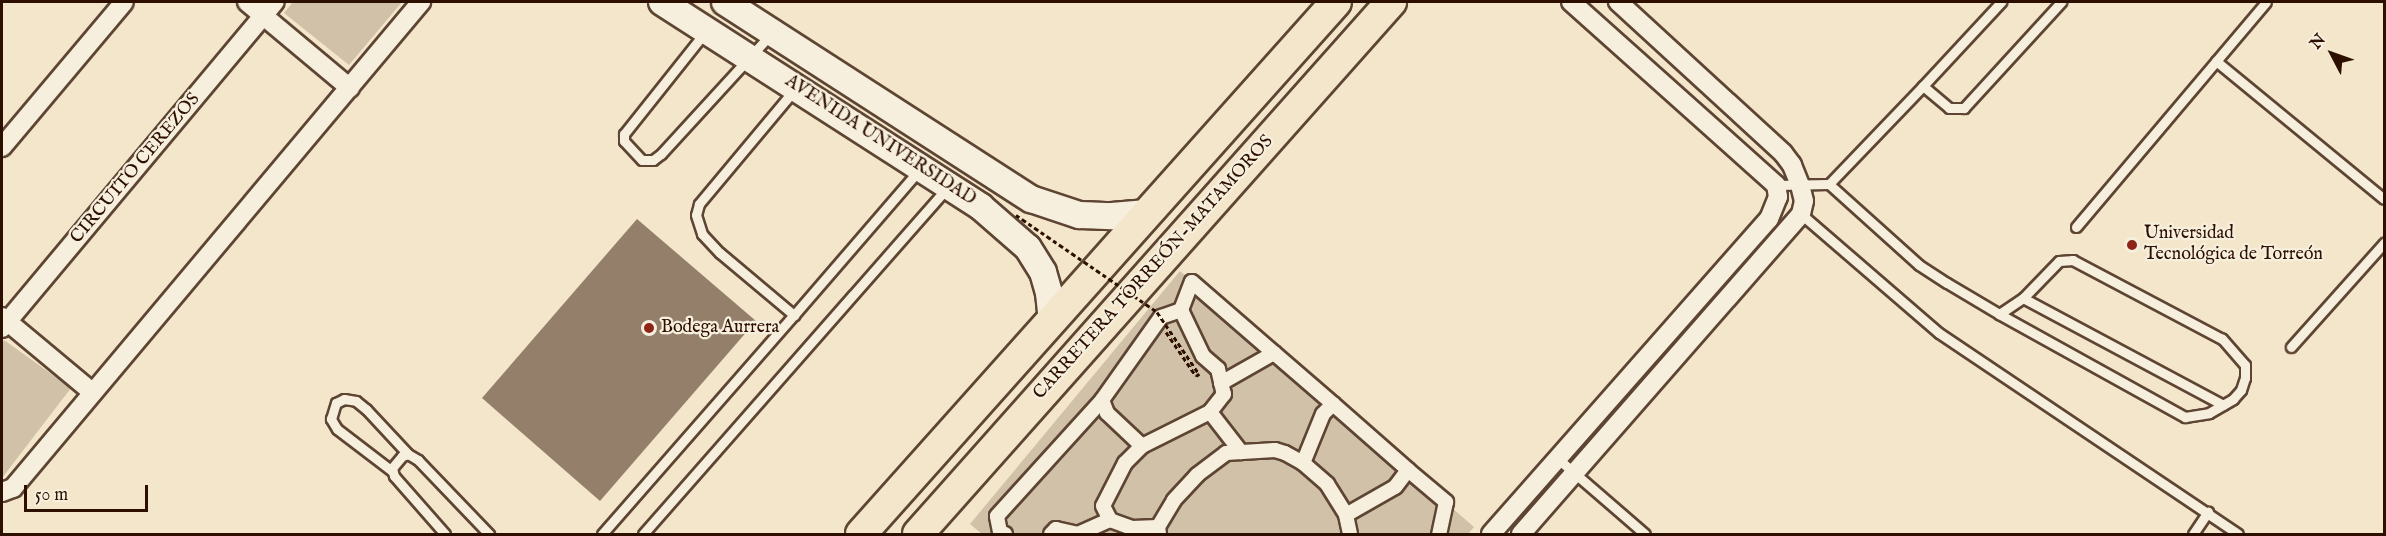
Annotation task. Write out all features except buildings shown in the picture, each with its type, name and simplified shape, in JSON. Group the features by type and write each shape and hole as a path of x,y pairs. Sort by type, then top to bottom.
{"highway":[{"path":"861,534 1336,2"},
{"name":"CARRETERA TORREÓN-MATAMOROS","path":"918,534 1391,2"}],"main road":[{"name":"AVENIDA UNIVERSIDAD","path":"662,2 923,167 981,207 1028,248 1042,272 1049,293 1052,320"},
{"name":"AVENIDA UNIVERSIDAD","path":"725,2 1015,191 1055,209 1079,215 1112,216 1147,213"},
{"path":"887,146 906,118"}],"street":[{"path":"2,147 124,2"},
{"path":"247,2 270,9 350,88"},
{"path":"2,492 13,488 421,2"},
{"path":"1491,534 1769,219 1776,206 1776,185 1571,2"},
{"path":"1521,534 1801,214 1804,201 1792,165 1783,153 1618,2"},
{"name":"CIRCUITO CEREZOS","path":"92,392 3,322 270,9"},
{"path":"1350,534 1346,515 1327,484 1303,463 1275,450 1226,453 1197,475 1174,501 1158,531 1132,528 1110,519 1102,506 1125,463 1142,446 1210,412 1224,394 1218,369 1203,356 1181,310 1192,282 1446,502 1439,534"},
{"path":"1005,534 1000,532 998,516 1102,400 1161,317 1181,310"},
{"path":"1221,383 1274,353"},
{"path":"1102,400 1107,413 1142,446"},
{"path":"1303,463 1323,414 1333,404"},
{"path":"1210,412 1241,452"},
{"path":"1346,515 1395,487 1408,470"},
{"path":"1051,534 1056,529 1078,534 1110,519"}],"lane":[{"path":"1829,184 2001,2"},
{"path":"1923,86 1949,108 1964,108 2061,2"},
{"path":"2076,227 2266,2"},
{"path":"706,31 624,134 624,141 642,160 653,160 661,154 772,33"},
{"path":"2216,61 2385,199"},
{"path":"794,315 720,253 702,234 696,215 699,204 797,87"},
{"path":"602,534 923,167"},
{"path":"1776,185 1829,184 1919,265 1999,314 2185,417 2198,417 2233,399 2241,390 2245,378 2245,365 2222,339 2073,260 2059,261 2023,298 1999,314"},
{"path":"643,534 949,185"},
{"path":"1801,214 1939,333 2238,534"},
{"path":"2290,347 2385,243"},
{"path":"2023,298 2223,405"},
{"path":"445,534 392,471 337,429 331,419 336,404 344,399 361,405 489,534"},
{"path":"392,471 398,459 408,454"},
{"path":"1557,458 1644,534"},
{"path":"2193,534 2208,512"},
{"path":"430,534 436,524"}],"path":[{"path":"1016,215 1157,312 1199,374 1196,376 1158,321"}],"shaded area":[{"path":"293,2 402,2 349,65 284,13"},
{"path":"1180,271 1474,527 1468,534 982,534 970,524"},
{"path":"4,340 71,388 2,478 2,344"}],"place":[{"name":"Universidad Tecnológica de Torreón","path":"2132,245"},
{"name":"Bodega Aurrera","path":"649,328"}]}
